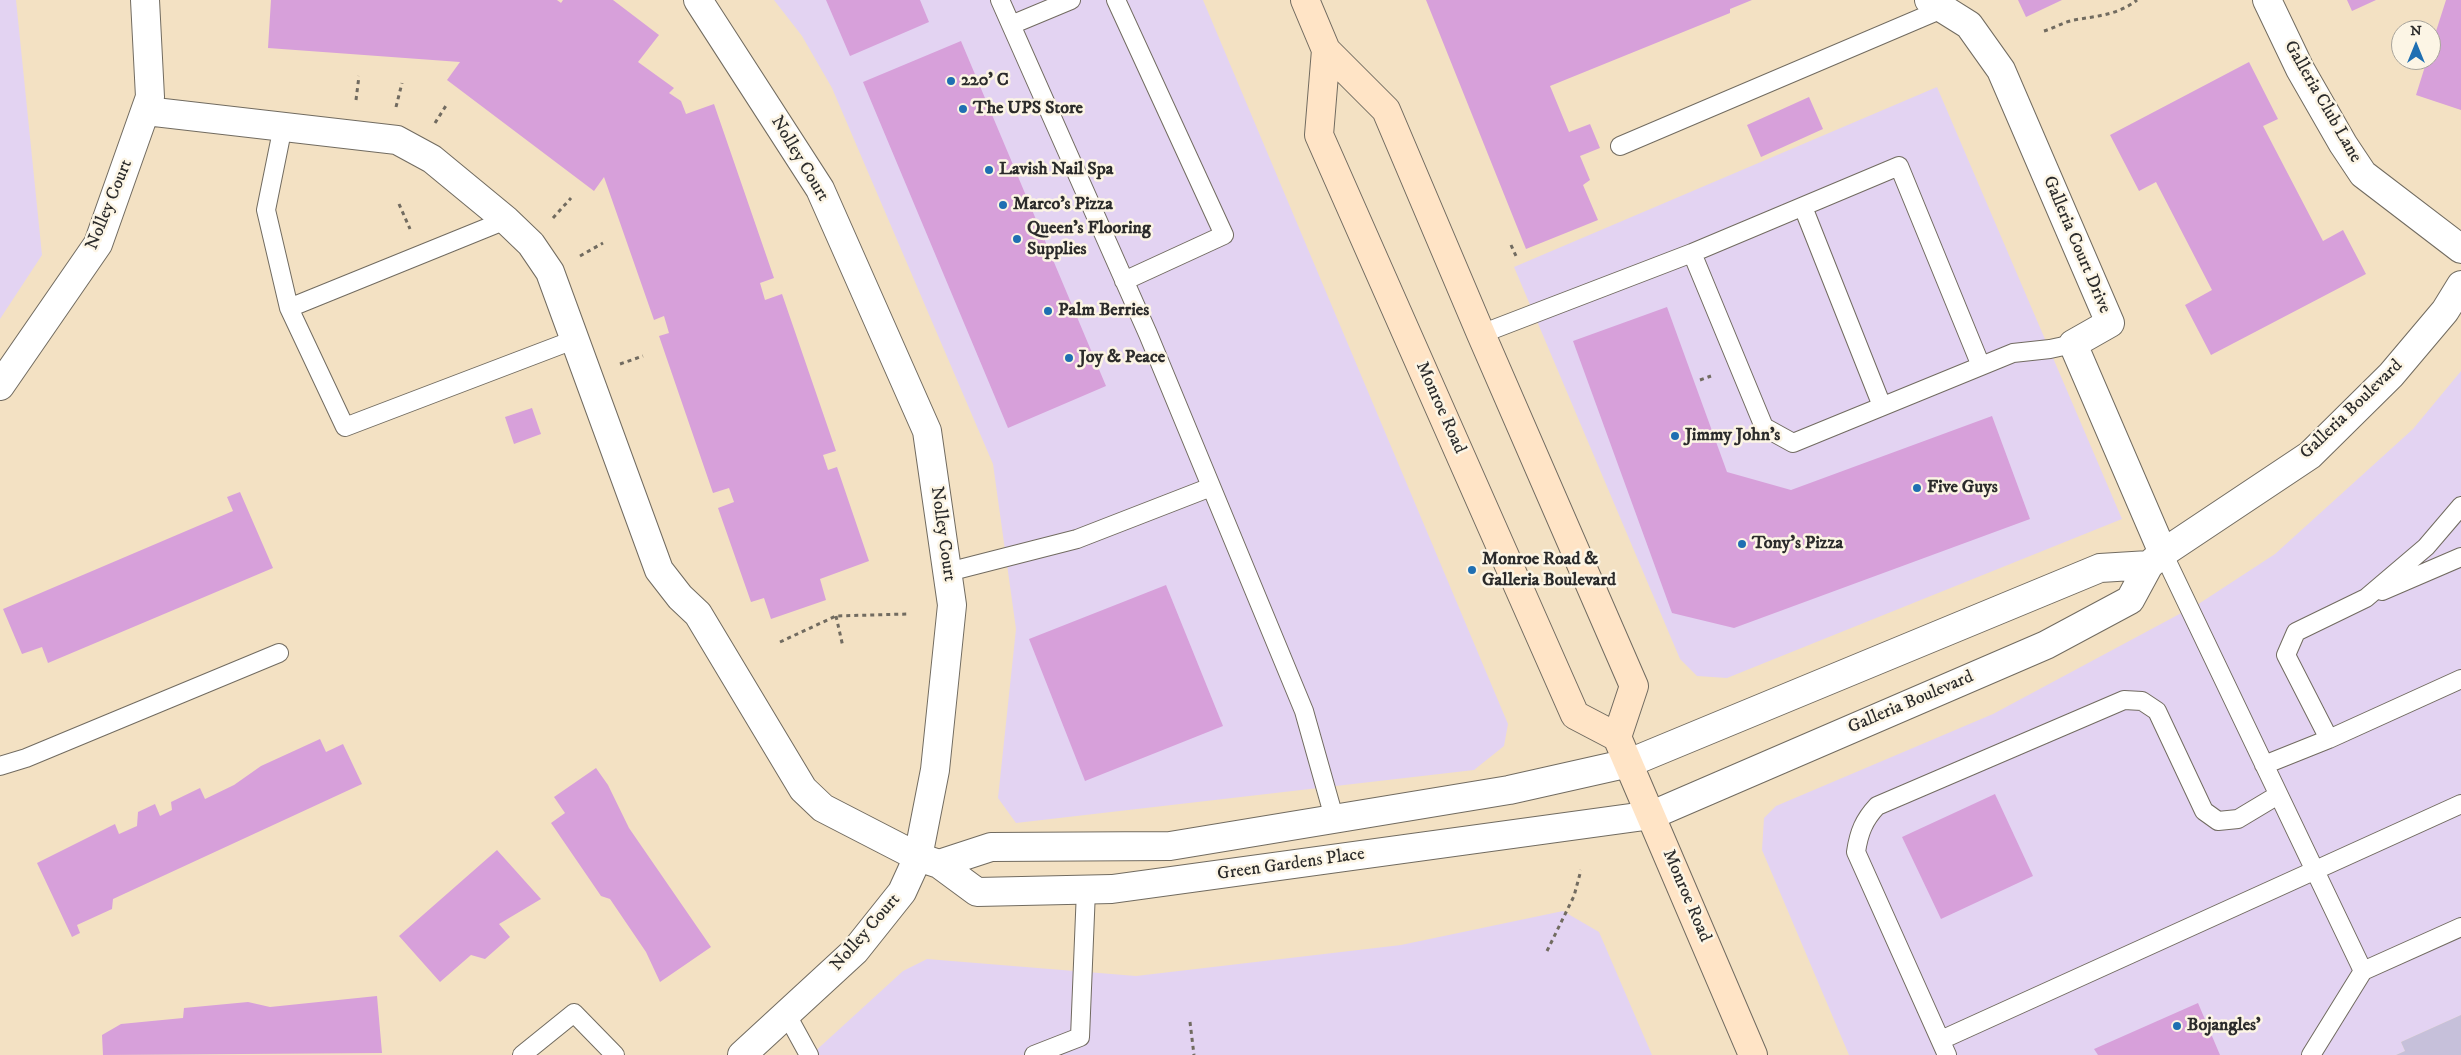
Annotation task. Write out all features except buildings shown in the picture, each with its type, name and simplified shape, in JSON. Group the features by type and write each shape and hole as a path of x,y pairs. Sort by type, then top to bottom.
{"main road":[{"name":"Monroe Road","path":"1305,0 1326,50 1386,110 1634,686 1617,737"},
{"name":"Monroe Road","path":"1326,50 1319,135 1575,715 1617,737 1630,763 1753,1055"}],"street":[{"name":"Nolley Court","path":"0,386 98,244 150,96 145,0"},
{"name":"Nolley Court","path":"698,0 820,189 927,431 952,605 935,770 928,861 855,951 742,1055"},
{"name":"Galleria Club Lane","path":"2267,0 2300,69 2343,144 2363,174 2461,249"},
{"name":"Galleria Court Drive","path":"1936,4 1969,25 2001,70 2110,323 2074,344"},
{"path":"146,111 397,140 432,159 506,220 531,244 550,272 659,570 680,597 698,614 803,789 823,808 928,861"},
{"name":"Galleria Boulevard","path":"1652,816 2046,645 2130,600 2156,559 2310,455 2391,374 2445,310 2461,286"},
{"path":"1630,763 2100,568 2156,559 2074,344"},
{"name":"Green Gardens Place","path":"928,861 991,847 1170,846 1335,821 1510,790 1630,763"},
{"name":"Green Gardens Place","path":"928,861 977,892 1112,889 1652,816"}],"lane":[{"path":"1000,0 1124,281 1212,487 1304,711 1335,821"},
{"path":"1011,25 1071,0"},
{"path":"1116,0 1224,235 1124,281"},
{"path":"1620,146 1936,4"},
{"path":"283,126 266,210 289,308 345,427 576,339"},
{"path":"1481,334 1692,253 1899,166 1981,366"},
{"path":"1803,207 1882,406"},
{"path":"289,308 506,220"},
{"path":"1692,253 1764,427 1793,443 2014,352 2050,349 2074,344"},
{"path":"948,572 1077,539 1212,487"},
{"path":"2366,598 2426,547 2461,506"},
{"path":"2329,738 2286,655 2296,632 2366,598 2461,557"},
{"path":"2156,559 2264,765 2363,971"},
{"path":"0,766 26,758 280,652"},
{"path":"2264,765 2461,679"},
{"path":"2278,795 2238,819 2218,821 2204,811 2157,711 2142,701 2124,700 1878,806 1866,818 1858,836 1856,852 1944,1048 2315,871 2461,804"},
{"path":"1034,1055 1080,1037 1086,890"},
{"path":"2311,1055 2363,971 2461,927"},
{"path":"522,1055 574,1013 615,1055"},
{"path":"787,1015 809,1055"}],"path":[{"path":"2044,31 2072,20 2105,16 2130,6 2137,0"},
{"path":"1511,245 1516,256"},
{"path":"780,642 836,616 907,614"},
{"path":"836,616 844,647"},
{"path":"1547,950 1574,896 1581,870"},
{"path":"1190,1022 1194,1055"}],"shaded area":[{"path":"0,0 16,0 42,255 0,319"},
{"path":"774,0 1203,0 1508,724 1504,746 1474,770 1016,823 998,798 1016,629 993,464 832,88 802,36"},
{"path":"1937,87 2122,519 1727,678 1697,676 1680,659 1514,267"},
{"path":"2461,371 2461,1015 2401,1042 2405,1051 2396,1055 1849,1055 1762,850 1764,818 1776,806 1993,714 2200,603 2275,554 2413,429"},
{"path":"1563,911 1599,932 1652,1055 811,1055 903,971 927,959 1136,976 1401,945"},
{"path":"2461,1015 2461,1055 2396,1055 2405,1051 2401,1042"}],"place":[{"name":"220' C","path":"951,81"},
{"name":"The UPS Store","path":"963,109"},
{"name":"Lavish Nail Spa","path":"989,170"},
{"name":"Marco's Pizza","path":"1003,205"},
{"name":"Queen's Flooring Supplies","path":"1017,239"},
{"name":"Palm Berries","path":"1048,311"},
{"name":"Joy & Peace","path":"1069,358"},
{"name":"Jimmy John's","path":"1675,436"},
{"name":"Five Guys","path":"1917,488"},
{"name":"Tony's Pizza","path":"1742,544"},
{"name":"Monroe Road & Galleria Boulevard","path":"1472,570"},
{"name":"Bojangles'","path":"2177,1026"}]}
